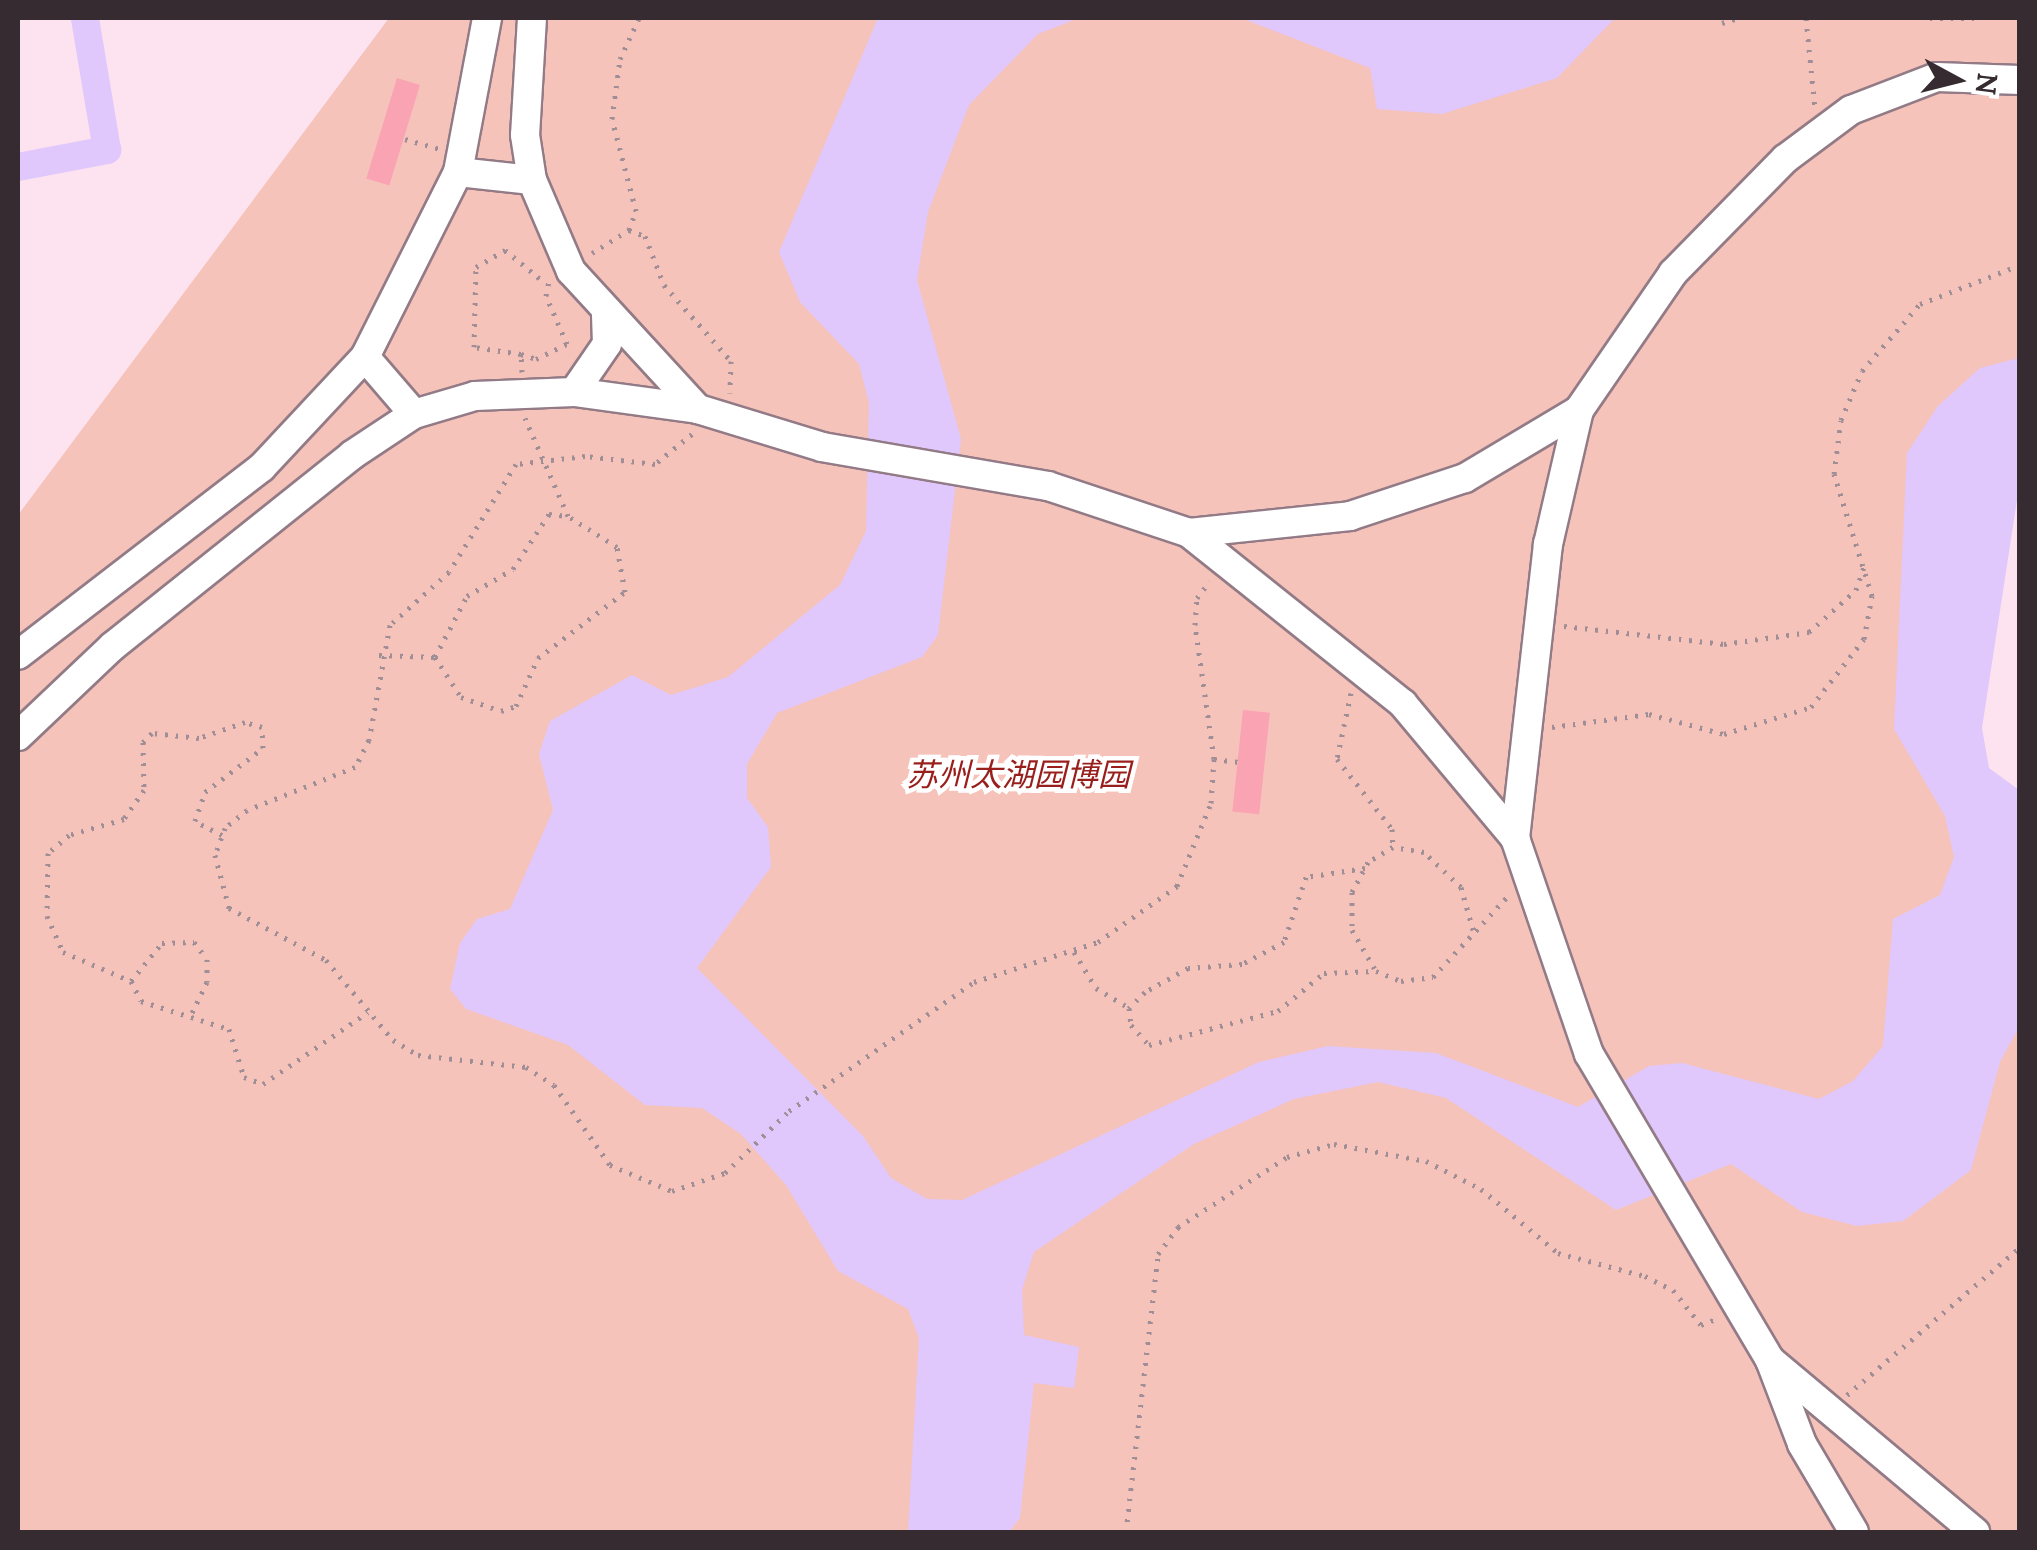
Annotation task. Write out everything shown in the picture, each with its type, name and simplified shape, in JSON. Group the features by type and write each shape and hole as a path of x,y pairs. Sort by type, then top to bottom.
{"street":[{"path":"18,656 262,467 366,357 458,172 487,18"},
{"path":"532,18 525,135 532,180 571,271 606,313 705,411"},
{"path":"1854,1532 1802,1444 1770,1360 1589,1054 1515,838 1522,724 1537,622 1579,410 1672,273 1825,129 1938,77 2020,80"},
{"path":"458,172 532,180"},
{"path":"574,392 607,344 606,313"},
{"path":"366,357 414,414"},
{"path":"18,736 114,646 414,414 522,392 574,392 705,411 822,447 1048,486 1190,533 1368,673 1515,838"},
{"path":"1190,533 1350,516 1465,478 1579,410"},
{"path":"1770,1360 1832,1407 1975,1532"}],"path":[{"path":"544,282 571,271 628,230 636,211 612,118 620,58 638,18"},
{"path":"1722,23 1738,18"},
{"path":"1806,18 1810,98 1825,129"},
{"path":"1930,18 1982,18"},
{"path":"628,230 644,236 664,286 731,362 735,386 705,411 655,464 542,456 516,464 496,487 467,547 414,595 379,655 369,740 355,767 248,810 222,836 216,886 228,908 326,960 368,1012 418,1055 526,1067 554,1085 610,1165 672,1191 725,1173 789,1111 974,982 1074,952 1146,916 1177,886 1200,847 1214,759 1195,625 1197,598 1224,562"},
{"path":"505,250 544,282 567,344 536,359 474,347 476,267 505,250"},
{"path":"1522,724 1584,730 1649,714 1724,734 1811,708 1864,639 1872,596 1834,474 1841,420 1862,372 1920,304 2020,265"},
{"path":"521,354 522,392 542,456 568,516"},
{"path":"379,655 435,658 478,709 516,706 538,658 625,592 616,547 568,516 549,514 513,569 467,596 435,658"},
{"path":"1537,622 1724,644 1809,632 1856,590 1865,564"},
{"path":"1368,673 1344,700 1337,759 1392,829 1393,847"},
{"path":"222,836 195,821 205,792 263,748 262,726 245,722 199,738 152,733 143,742 144,790 124,819 69,836 48,853 47,916 63,952 131,981 141,1001 229,1030 244,1076 263,1084 368,1012"},
{"path":"1214,759 1239,762"},
{"path":"1376,971 1352,930 1352,892 1365,868 1393,847"},
{"path":"1393,847 1444,866 1473,930"},
{"path":"1130,1008 1188,968 1266,957 1284,942 1306,878 1365,868"},
{"path":"1074,952 1096,988 1130,1008 1149,1045 1278,1011 1324,974 1376,971 1401,981 1433,977 1473,930 1529,883"},
{"path":"131,981 162,943 194,942 208,959 207,982 190,1017"},
{"path":"1126,1532 1158,1254 1178,1227 1287,1157 1334,1144 1426,1161 1481,1189 1558,1253 1673,1290 1700,1325 1739,1308"},
{"path":"1832,1407 2020,1247"}],"green space":[{"name":"苏州太湖园博园","path":"389,18 2019,18 2019,421 1920,728 2019,838 2019,1532 18,1532 18,515"}],"shaded area":[{"path":"878,18 1079,18 1038,34 969,105 928,212 917,280 961,439 938,635 922,657 777,713 747,764 747,798 768,827 771,867 697,968 863,1136 891,1178 927,1199 962,1200 1259,1062 1328,1046 1436,1053 1578,1107 1649,1066 1682,1063 1819,1099 1853,1081 1883,1046 1893,919 1940,895 1954,857 1945,816 1894,729 1907,453 1938,406 1980,368 2019,358 2019,487 1982,728 1989,768 2019,790 2019,1027 2000,1062 1971,1170 1903,1221 1857,1226 1802,1212 1731,1164 1616,1210 1446,1098 1378,1082 1294,1099 1194,1144 1034,1252 1022,1290 1024,1335 1079,1347 1074,1388 1034,1383 1020,1518 1009,1532 908,1532 919,1338 908,1309 838,1271 786,1185 741,1134 702,1108 645,1105 568,1045 466,1009 450,989 460,943 477,919 510,909 553,810 539,754 550,721 632,675 671,695 728,677 840,585 866,531 869,403 859,364 800,302 779,252"},
{"path":"1241,18 1615,18 1557,78 1442,114 1377,109 1370,68"}],"building":[{"path":"397,78 420,85 389,185 366,178"},
{"path":"1243,710 1270,713 1259,814 1232,811"}],"waterway":[{"path":"18,167 107,150 85,18"}]}
